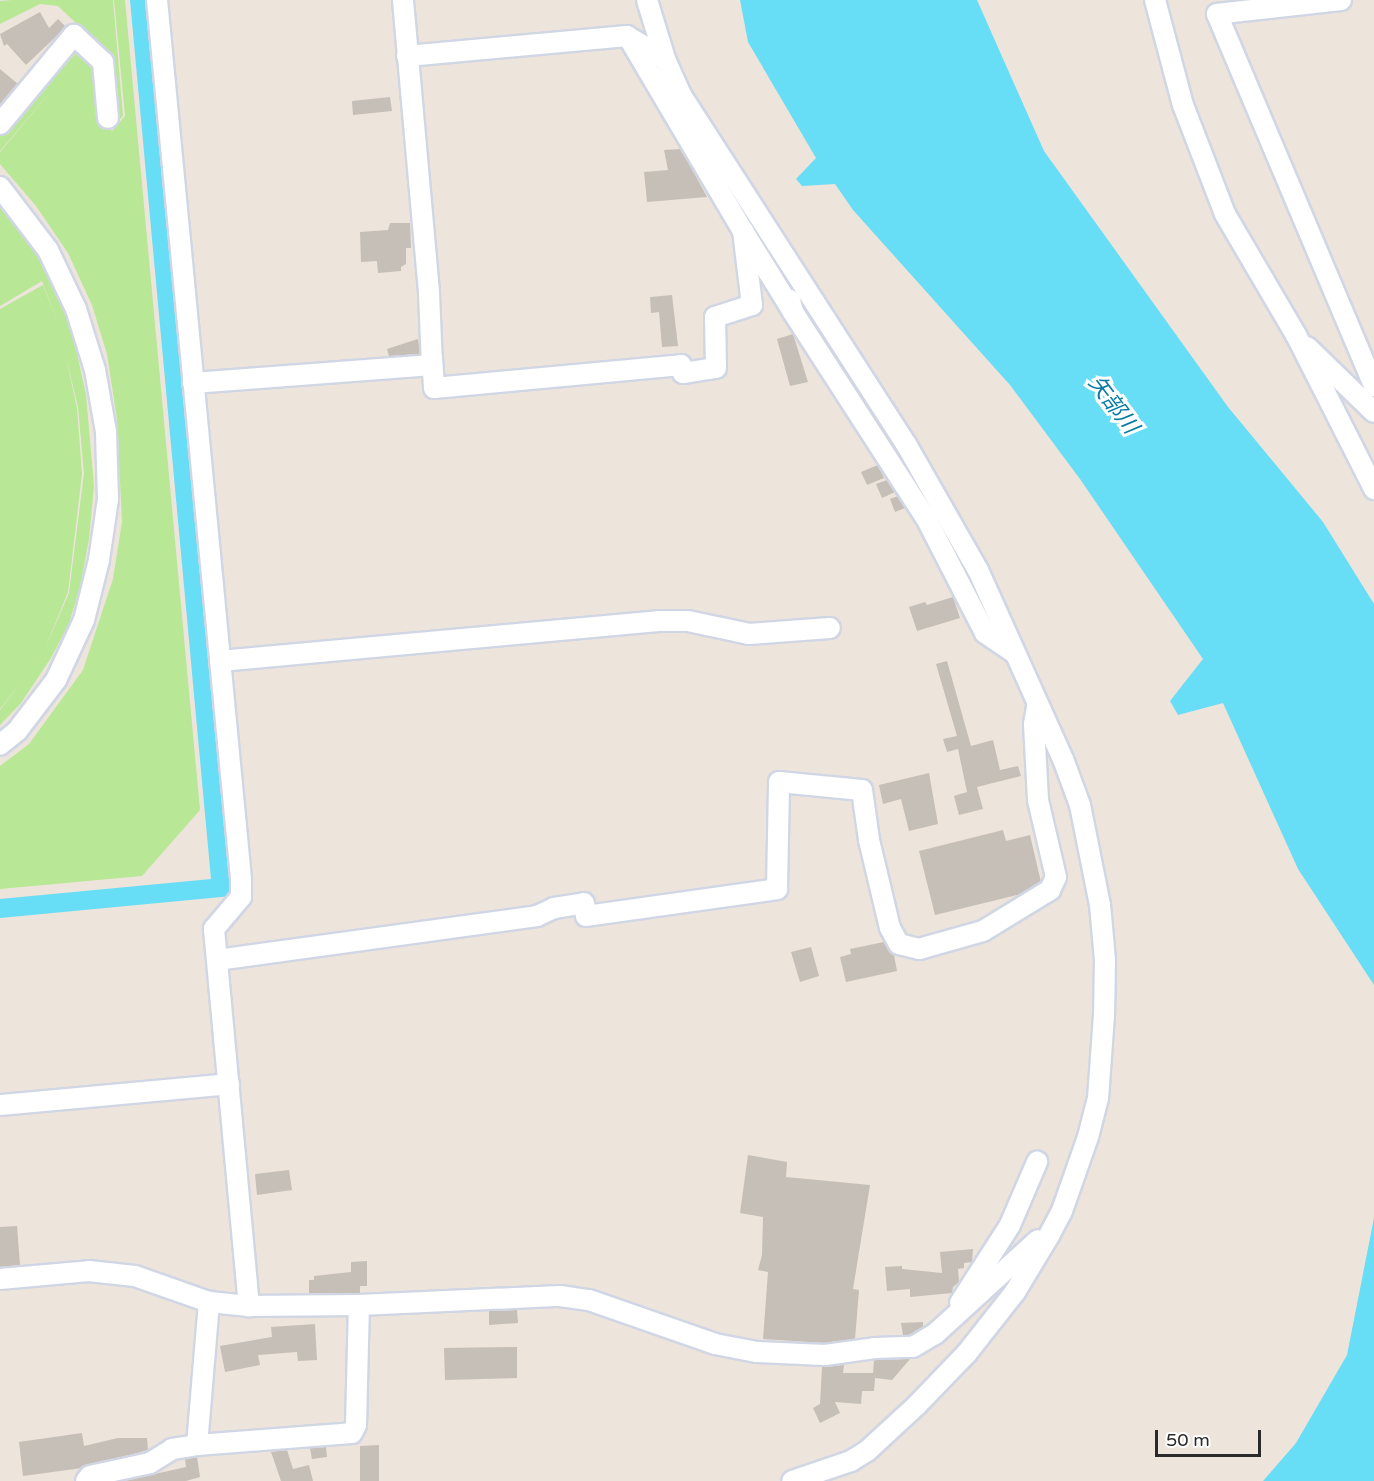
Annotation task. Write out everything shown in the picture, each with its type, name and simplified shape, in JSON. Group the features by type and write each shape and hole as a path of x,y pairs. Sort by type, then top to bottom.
{"street":[{"path":"158,0 241,897 214,929 249,1306"},
{"path":"403,0 406,56 429,292 434,388 681,365 683,373 716,368 715,316 752,305 743,231"},
{"path":"647,0 665,59 681,95 906,444 978,570 1080,804 1100,905 1105,960 1098,1098 1088,1137 1055,1224 1015,1292 967,1353 917,1406 867,1451 851,1461 792,1481"},
{"path":"1155,0 1172,67 1208,174 1237,236 1296,335 1374,489"},
{"path":"1341,0 1217,14 1374,386"},
{"path":"0,124 74,35 103,62 108,118"},
{"path":"406,56 627,36 665,59"},
{"path":"627,36 793,312 926,518 985,633 1015,653"},
{"path":"0,187 48,250 76,309 95,370 106,432 108,499 99,560 84,620 56,680 17,731 0,745"},
{"path":"777,244 793,312"},
{"path":"1296,335 1374,412"},
{"path":"193,383 432,365 432,358"},
{"path":"220,661 658,621 688,621 749,634 830,628"},
{"path":"217,960 537,916 555,908 584,903 586,916 777,889 779,782 862,790 874,862 890,928 899,944 919,950 983,931 1050,890 1056,877 1038,800 1035,724 1038,705"},
{"path":"0,1105 229,1084"},
{"path":"947,1323 1010,1225 1037,1162"},
{"path":"0,1279 89,1271 135,1276 209,1302 249,1306 359,1305 560,1296 589,1300 715,1344 757,1352 825,1355 874,1348 913,1347 947,1323 1055,1224"},
{"path":"197,1446 209,1302"},
{"path":"86,1481 90,1476 150,1463 172,1449 351,1433 356,1425 359,1305"}],"green space":[{"path":"113,0 123,116 118,121 112,57 58,6 40,4 0,24 0,1"},
{"path":"114,0 125,0 200,810 142,876 0,889 0,766 29,744 83,670 113,579 122,522 117,419 107,354 92,305 68,253 36,206 0,164 0,152 62,78 0,151 0,133 70,47 80,48 69,63 80,49 96,64 103,121 112,131 125,116"},
{"path":"0,202 47,268 62,305 76,349 86,395 94,486 89,539 80,588 69,623 51,658 21,703 0,725 0,710 23,680 0,709 0,309 43,285 60,329 42,281 0,306","holes":["65,353 78,407 84,473 69,593 44,651 68,592 82,474 77,408"]}],"water":[{"path":"130,0 149,0 232,896 0,918 0,899 211,879"},
{"name":"矢部川","path":"740,0 977,0 1044,151 1228,407 1323,522 1374,604 1374,985 1298,869 1223,703 1178,715 1170,701 1203,659 1080,479 1010,385 853,210 835,184 802,186 796,179 816,158 748,42"},
{"path":"1374,1218 1374,1481 1263,1481 1296,1443 1347,1355"}],"building":[{"path":"40,12 49,28 58,19 66,27 26,65 7,44 4,46 0,34"},
{"path":"0,69 18,84 0,105"},
{"path":"390,97 392,111 353,115 352,101"},
{"path":"681,149 707,197 647,202 644,172 668,170 664,150"},
{"path":"390,223 410,223 411,248 406,248 406,264 401,267 401,271 378,273 377,261 361,262 360,232 388,230"},
{"path":"672,295 678,346 662,347 659,312 651,313 650,297"},
{"path":"793,334 808,382 790,386 777,339"},
{"path":"418,339 420,354 389,356 387,349"},
{"path":"878,465 884,478 867,485 861,472"},
{"path":"887,480 895,492 882,498 876,484"},
{"path":"898,496 905,508 895,512 890,499"},
{"path":"953,597 960,618 917,631 909,607 925,602 927,605"},
{"path":"947,661 971,746 993,740 1000,770 1018,766 1021,776 977,787 983,809 959,815 954,796 967,792 958,749 947,752 943,739 957,736 936,664"},
{"path":"929,773 938,824 909,831 901,799 883,804 879,785"},
{"path":"1003,830 1006,841 1030,835 1041,882 1021,894 935,915 919,851"},
{"path":"884,942 894,955 897,971 846,982 840,957 851,954 850,949"},
{"path":"811,947 819,976 800,982 791,952"},
{"path":"748,1155 787,1162 786,1177 870,1185 853,1289 859,1290 855,1339 824,1343 763,1339 768,1272 758,1270 762,1255 763,1217 740,1213"},
{"path":"289,1170 292,1190 257,1195 255,1174"},
{"path":"17,1226 20,1265 0,1267 0,1227"},
{"path":"973,1249 972,1262 964,1263 964,1268 958,1269 959,1282 953,1287 952,1293 910,1297 910,1289 887,1291 885,1267 902,1266 902,1269 942,1273 940,1252"},
{"path":"367,1261 367,1286 360,1286 360,1293 309,1293 309,1280 314,1280 314,1276 351,1272 351,1262"},
{"path":"517,1310 518,1323 489,1325 489,1311"},
{"path":"923,1322 923,1327 910,1335 903,1335 901,1323"},
{"path":"315,1324 317,1360 298,1361 297,1352 258,1355 260,1365 225,1372 220,1346 272,1337 271,1327"},
{"path":"517,1347 517,1378 445,1380 444,1348"},
{"path":"910,1359 892,1380 875,1378 874,1391 862,1391 861,1404 835,1402 840,1413 820,1423 813,1408 820,1404 822,1367 844,1365 843,1373 873,1373 874,1360"},
{"path":"82,1433 84,1446 118,1438 147,1438 148,1450 82,1468 23,1476 19,1442"},
{"path":"379,1445 379,1481 360,1481 360,1446"},
{"path":"326,1447 327,1457 312,1459 310,1448"},
{"path":"287,1450 293,1469 309,1465 313,1481 281,1481 271,1452"},
{"path":"197,1457 200,1477 186,1481 124,1481 186,1467 185,1459"}]}
